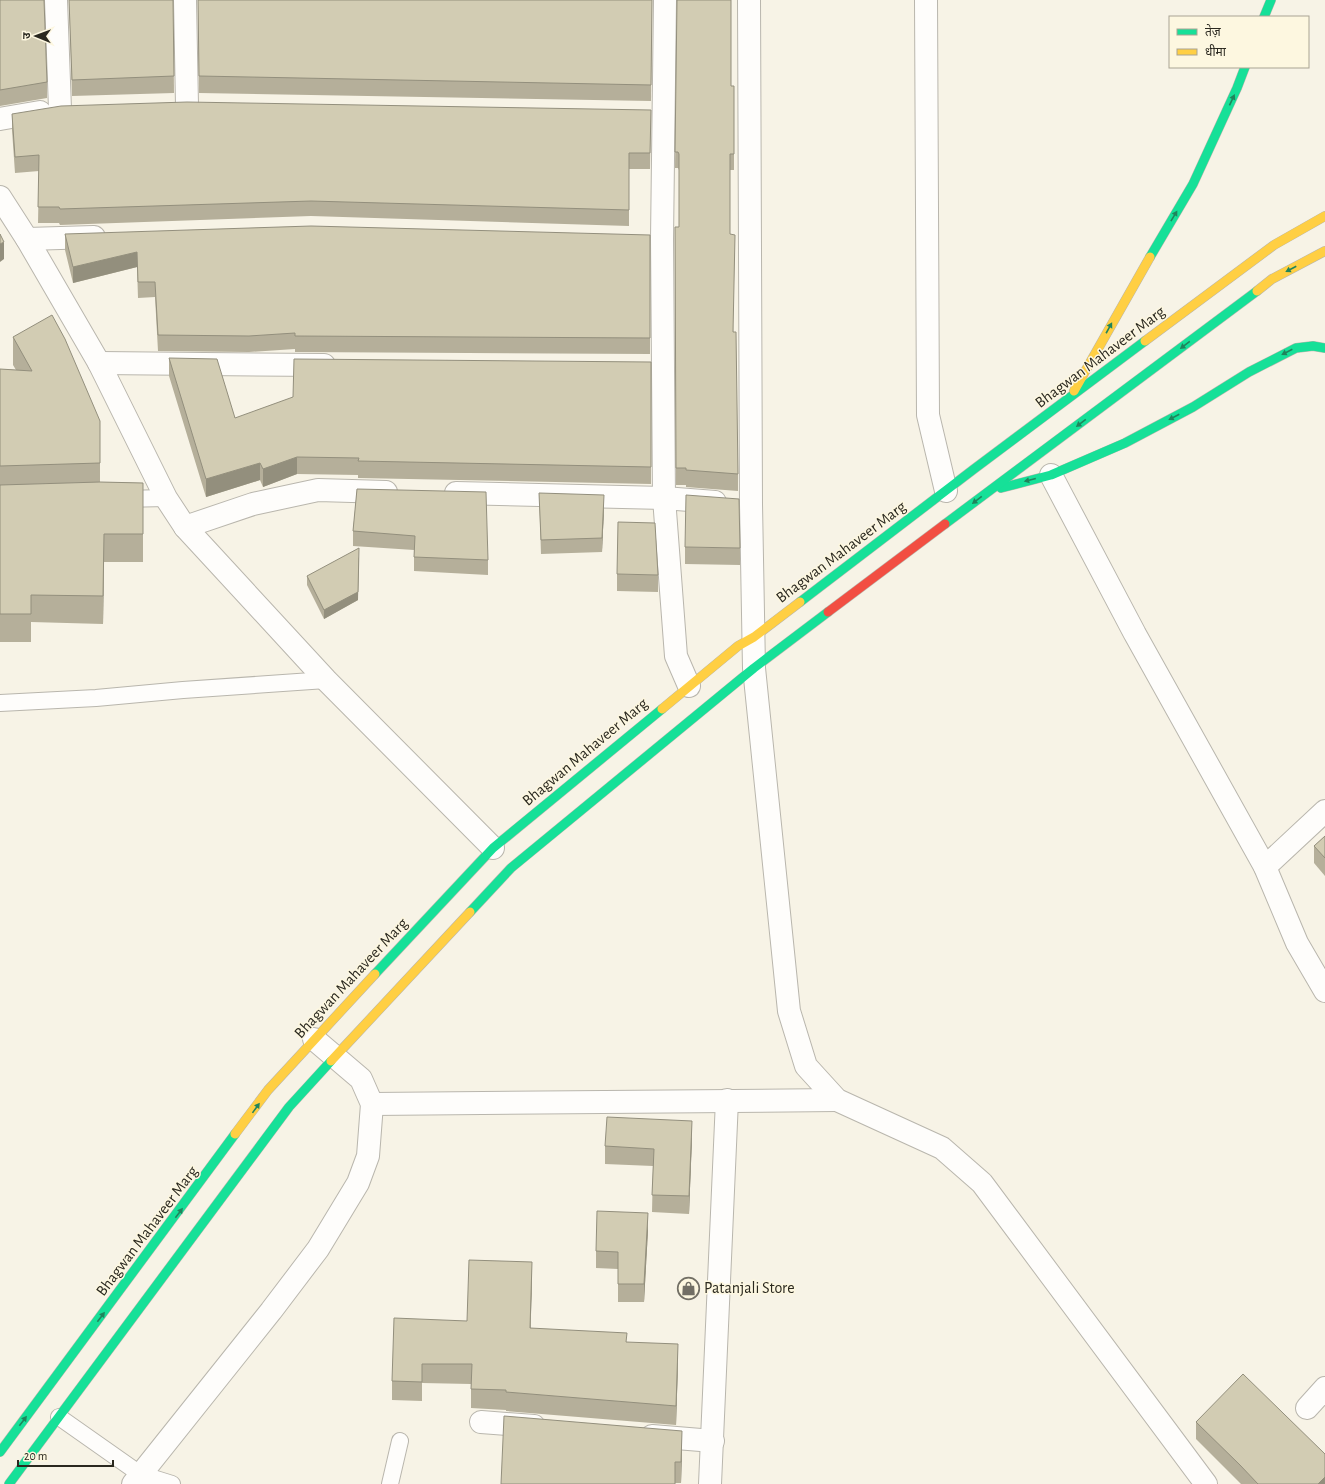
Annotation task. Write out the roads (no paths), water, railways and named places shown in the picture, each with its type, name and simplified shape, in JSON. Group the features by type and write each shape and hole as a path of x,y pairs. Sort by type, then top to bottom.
{"street":[{"path":"0,119 68,108 56,0"},
{"path":"185,0 187,105"},
{"path":"665,0 664,114 654,239 655,367 676,656 689,686"},
{"path":"749,0 751,504 754,668 789,1011 806,1066 837,1100 942,1148 982,1183 1206,1484"},
{"path":"926,0 928,415 946,491"},
{"path":"1264,16 1271,0"},
{"path":"1070,399 1147,261 1193,184 1245,68"},
{"path":"640,113 664,114"},
{"path":"0,197 27,239 99,363 166,498 185,528 326,680 493,848"},
{"name":"Bhagwan Mahaveer Marg","path":"0,1452 268,1090 493,848 738,646 754,637 1274,245 1325,216"},
{"path":"27,239 114,236"},
{"path":"9,1484 289,1107 333,1057 511,868 754,668 1272,279 1325,251"},
{"path":"990,491 1051,475 1125,443 1193,407 1249,372 1296,348 1313,346 1325,348"},
{"path":"99,363 345,365"},
{"path":"1051,475 1135,634 1265,867 1297,944 1325,991"},
{"path":"185,528 253,504 318,490 405,492"},
{"path":"436,493 664,498 751,504"},
{"path":"1265,867 1325,811"},
{"path":"137,1479 266,1318 322,1242 358,1183 368,1156 372,1104 360,1079 314,1039"},
{"path":"710,1484 727,1100"},
{"path":"372,1104 837,1100"},
{"path":"1307,1408 1325,1388"},
{"path":"481,1422 550,1427"},
{"path":"635,1434 713,1441"}],"lane":[{"path":"110,500 166,498"},
{"path":"0,704 326,680"},
{"path":"59,1417 137,1479 172,1484"},
{"path":"390,1484 400,1441"}],"place":[{"name":"Patanjali Store","path":"688,1288"}]}
